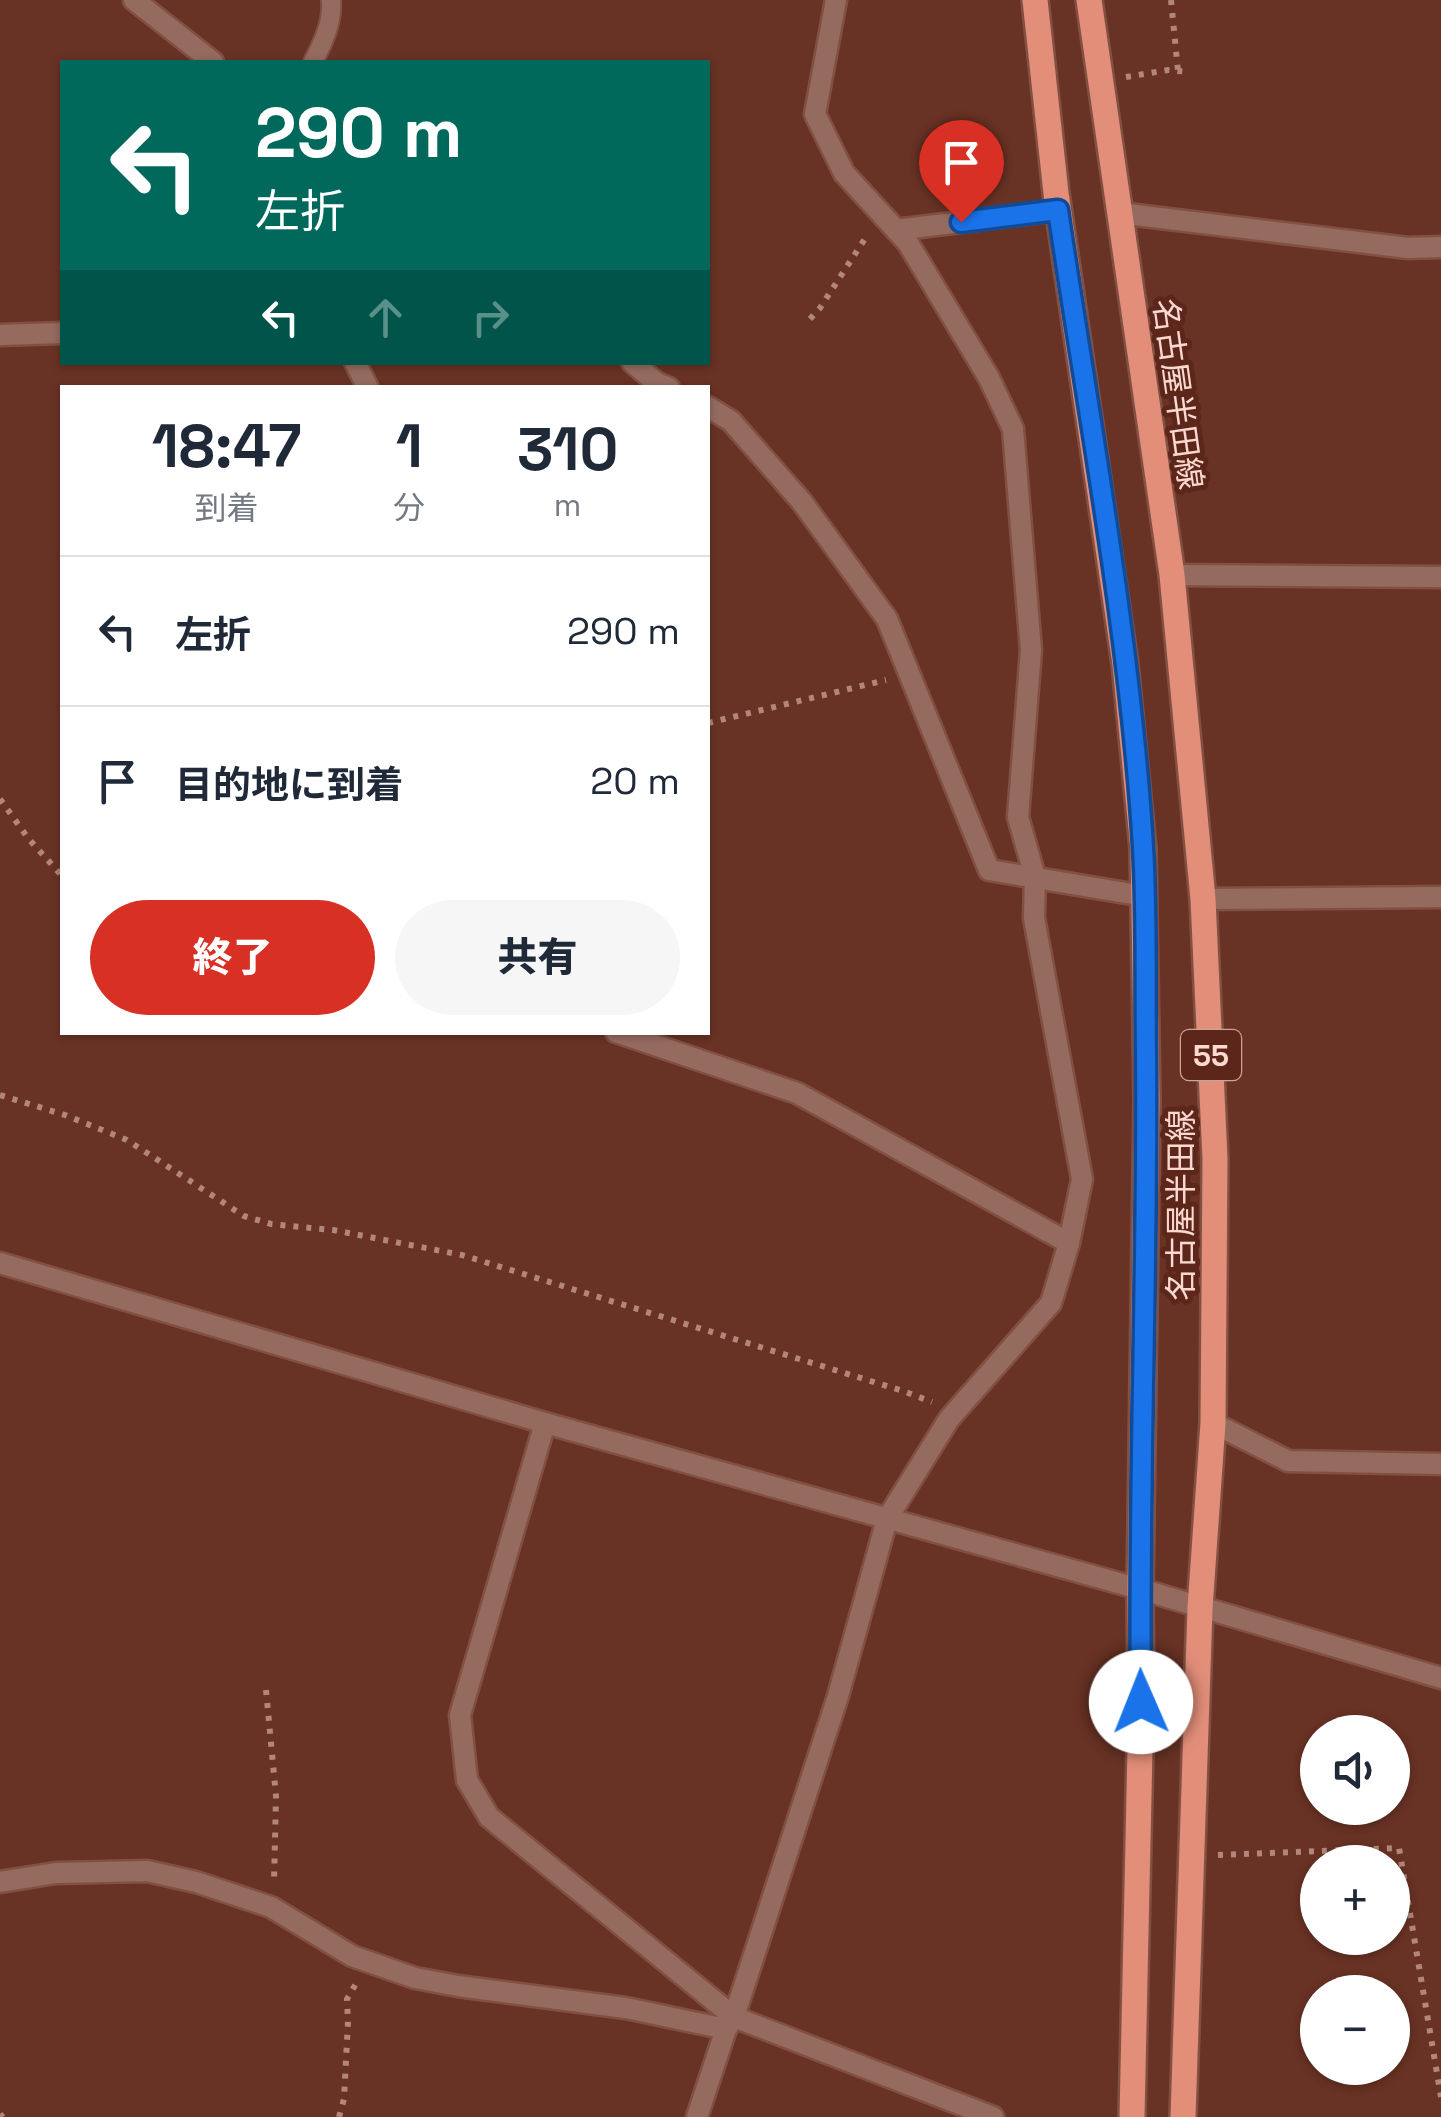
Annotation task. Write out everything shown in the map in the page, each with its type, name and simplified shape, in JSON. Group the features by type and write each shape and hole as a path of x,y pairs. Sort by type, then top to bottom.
{"main road":[{"name":"名古屋半田線","path":"1035,0 1058,210 1126,664 1143,849 1146,1098 1141,1702 1132,2117"},
{"name":"名古屋半田線","path":"1089,0 1172,575 1203,899 1216,1159 1213,1423 1200,1608 1183,2117"}],"street":[{"path":"134,0 209,60"},
{"path":"697,2117 838,1696 887,1519 949,1419 1051,1303 1082,1179 1034,918 1035,877 1018,816 1031,650 1012,430 990,378 908,243 844,173 815,114 836,0"},
{"path":"896,230 1058,210"},
{"path":"1119,213 1408,248 1441,247"},
{"path":"0,335 60,333"},
{"path":"636,365 662,385"},
{"path":"710,407 731,421 802,502 887,619 988,870 1144,896"},
{"path":"1172,575 1441,576"},
{"path":"1203,899 1441,897"},
{"path":"625,1035 797,1093 1069,1243"},
{"path":"0,1263 1441,1678"},
{"path":"545,1423 460,1715 466,1780 489,1817 730,2023"},
{"path":"1213,1423 1288,1461 1441,1464"},
{"path":"0,1882 56,1874 147,1871 196,1882 271,1906 352,1956 415,1978 730,2023 993,2117"}],"lane":[{"path":"314,60 328,26 331,0"}],"path":[{"path":"1171,0 1178,70"},
{"path":"1100,80 1189,72"},
{"path":"810,319 881,214"},
{"path":"710,724 908,674"},
{"path":"0,799 60,874"},
{"path":"0,1095 64,1114 127,1140 244,1216 462,1256 903,1391 932,1402 949,1419"},
{"path":"266,1690 276,1796 271,1906"},
{"path":"1192,1856 1399,1848 1441,2097"},
{"path":"339,2117 344,2099 347,1999 366,1961"}],"route":[{"path":"961,222 1058,210 1126,664 1144,896 1141,1702"}]}
